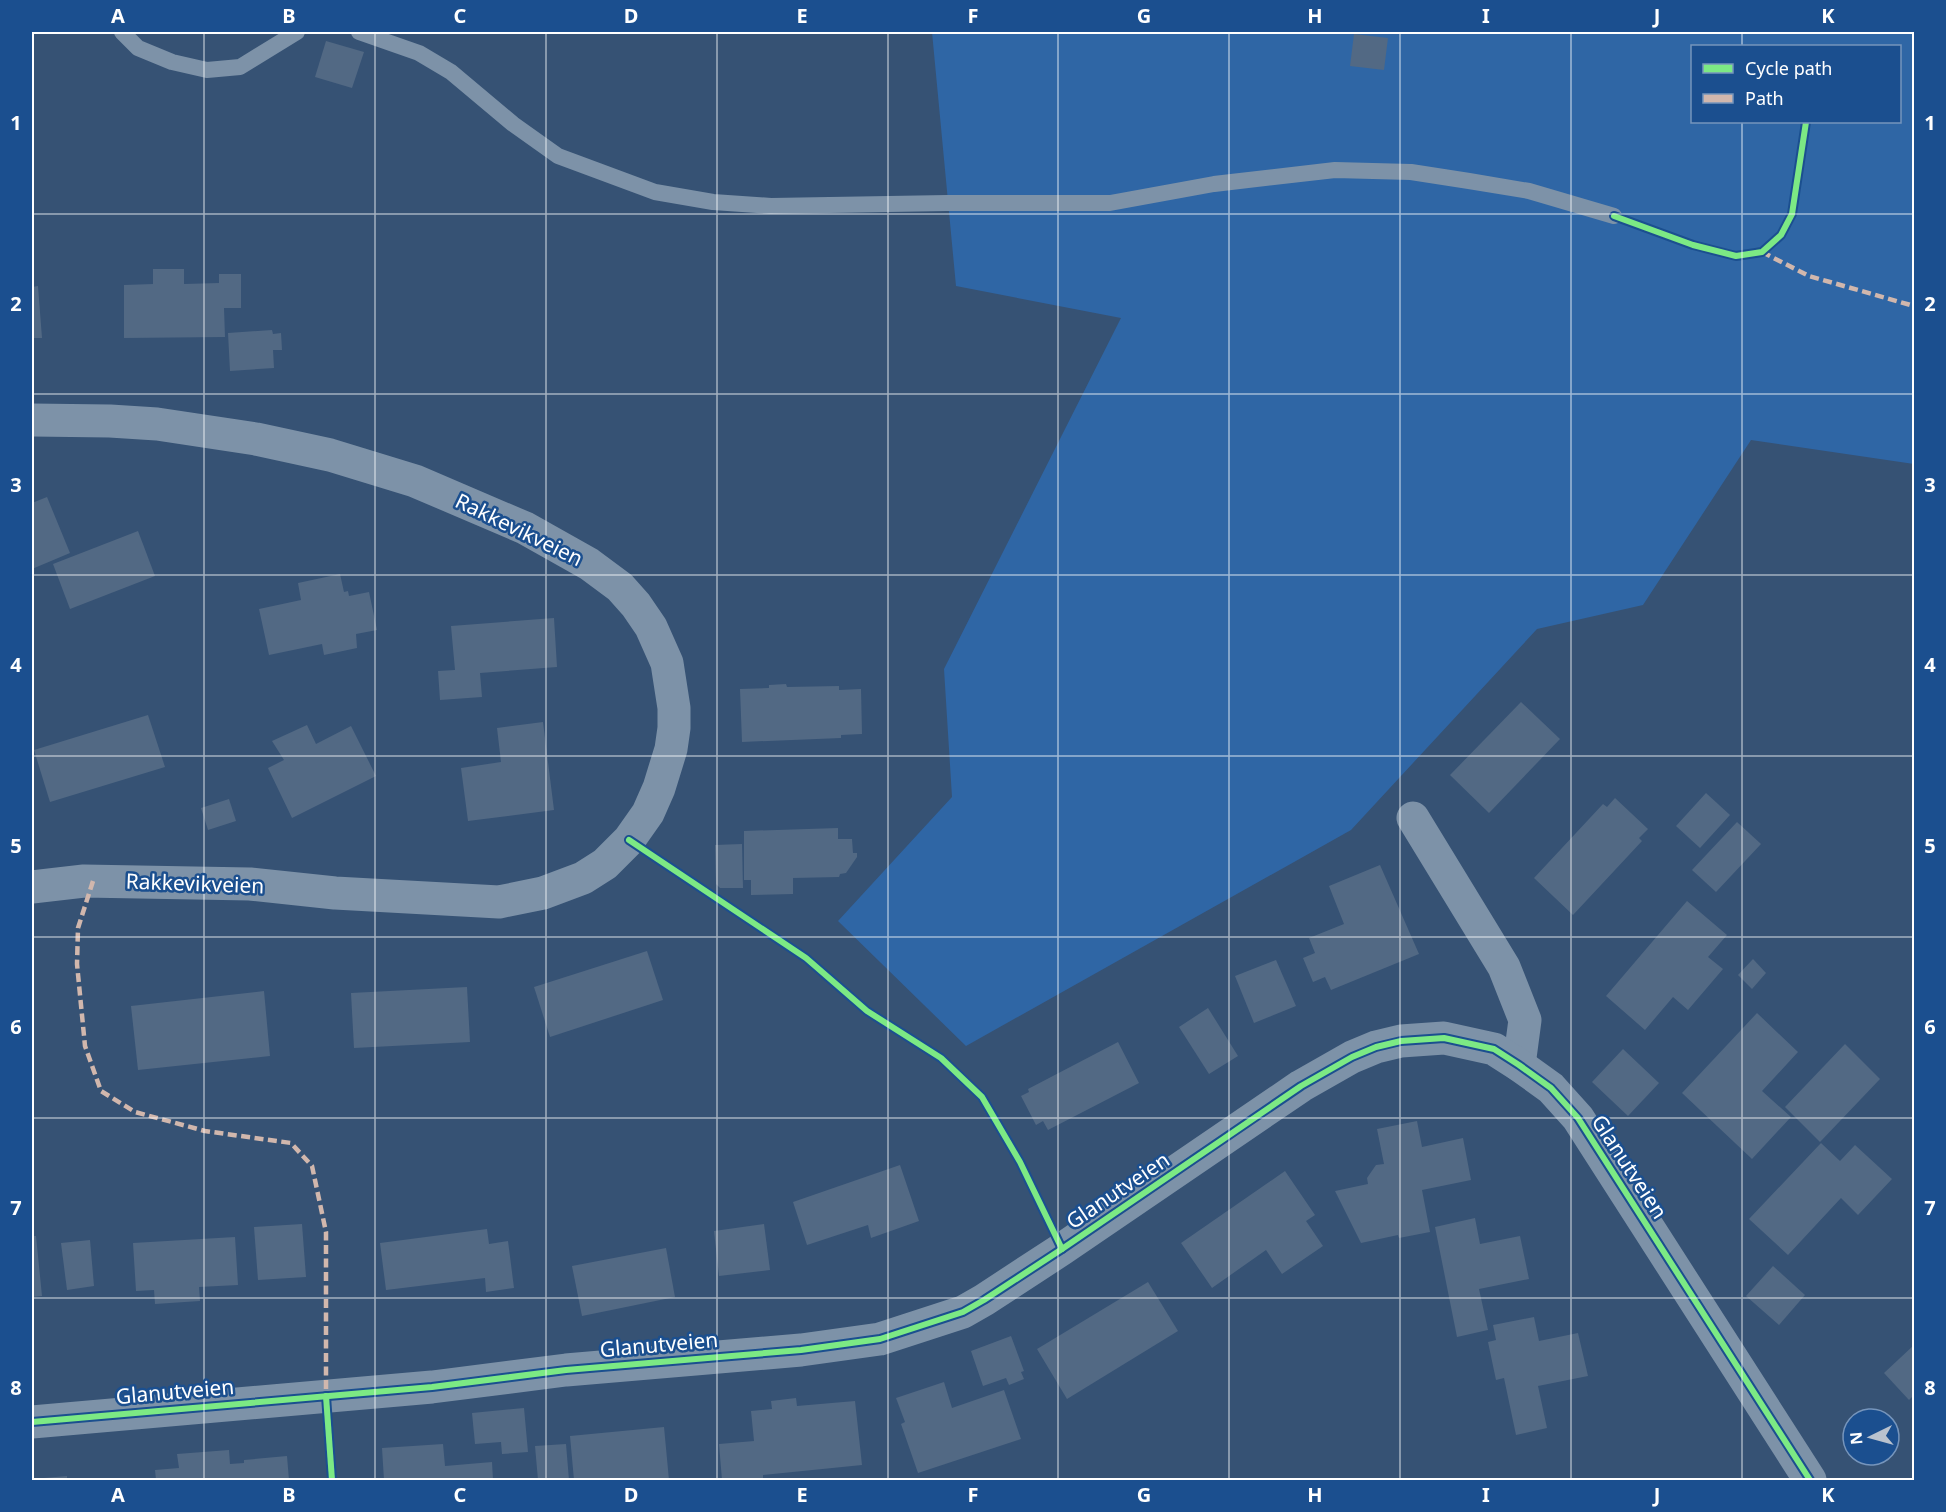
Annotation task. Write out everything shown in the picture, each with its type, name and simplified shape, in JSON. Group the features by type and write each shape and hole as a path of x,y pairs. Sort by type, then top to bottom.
{"street":[{"name":"Rakkevikveien","path":"32,420 157,424 267,441 330,455 415,481 525,528 589,564 620,587 636,604 651,627 667,663 674,708 674,729 671,749 659,788 648,813 629,840 605,864 582,878 543,893 499,902 335,893 250,884 84,881 32,887"},
{"path":"1413,818 1504,967 1525,1020 1519,1065"},
{"name":"Glanutveien","path":"32,1422 432,1387 566,1370 801,1350 880,1338 963,1312 984,1300 1072,1243 1301,1086 1352,1057 1376,1047 1401,1041 1444,1038 1494,1049 1551,1088 1578,1118 1810,1480"}],"lane":[{"path":"122,32 138,48 172,62 207,70 240,67 297,32"},
{"path":"359,32 419,52 451,72 513,124 558,156 655,192 713,202 771,206 1110,202 1214,184 1335,170 1411,172 1469,181 1528,191 1614,216"}],"shaded area":[{"path":"932,32 1908,32 1914,34 1914,464 1751,440 1643,605 1537,629 1351,830 966,1046 838,921 952,797 944,669 1121,318 956,286"}],"building":[{"path":"1354,34 1388,38 1384,70 1350,66"},
{"path":"326,41 364,52 352,88 315,77"},
{"path":"153,269 184,269 184,284 219,283 219,274 241,274 241,308 224,308 225,337 124,338 124,285 153,284"},
{"path":"38,286 42,338 32,338 32,287"},
{"path":"272,330 273,334 281,333 282,350 273,350 274,368 230,371 228,333"},
{"path":"47,497 70,553 32,569 32,503"},
{"path":"138,531 155,576 70,609 53,564"},
{"path":"340,574 344,592 348,591 349,596 369,592 377,630 356,634 357,648 324,655 322,644 269,655 259,609 301,600 298,583"},
{"path":"554,618 557,667 480,673 482,697 440,700 438,671 455,670 451,626"},
{"path":"786,684 787,687 839,686 839,690 861,689 862,734 841,735 841,738 742,742 740,689 769,688 769,685"},
{"path":"1521,702 1560,739 1489,813 1450,775"},
{"path":"148,715 165,767 50,802 34,750"},
{"path":"543,722 554,810 468,821 461,768 501,762 497,728"},
{"path":"307,725 316,744 351,726 376,776 292,818 268,768 284,760 272,741"},
{"path":"1706,793 1730,815 1700,848 1676,826"},
{"path":"1615,798 1648,829 1639,838 1642,841 1573,915 1534,878 1603,804 1607,807"},
{"path":"229,799 236,821 208,830 201,808"},
{"path":"1737,822 1761,844 1716,892 1692,870"},
{"path":"838,828 838,839 852,839 853,853 857,853 857,857 846,873 840,874 839,877 793,878 793,894 751,895 751,880 744,880 744,831"},
{"path":"742,844 743,888 720,888 716,884 715,845"},
{"path":"1380,865 1419,954 1331,990 1325,977 1313,982 1303,958 1315,953 1309,938 1344,924 1329,886"},
{"path":"1687,901 1727,935 1708,957 1723,969 1688,1010 1673,997 1645,1030 1606,996"},
{"path":"647,951 663,1000 550,1037 534,987"},
{"path":"1753,959 1766,973 1752,989 1738,975"},
{"path":"1276,960 1296,1006 1254,1023 1235,976"},
{"path":"467,987 470,1042 354,1048 351,993"},
{"path":"264,991 270,1056 138,1070 131,1006"},
{"path":"1208,1008 1238,1056 1209,1074 1179,1027"},
{"path":"1757,1013 1798,1052 1762,1091 1791,1117 1752,1159 1682,1093"},
{"path":"1118,1042 1139,1083 1048,1130 1043,1121 1036,1125 1021,1096 1029,1092 1028,1089"},
{"path":"1845,1044 1880,1079 1820,1142 1785,1107"},
{"path":"1623,1049 1659,1083 1628,1116 1592,1082"},
{"path":"1417,1121 1422,1147 1463,1138 1471,1180 1422,1190 1430,1232 1399,1238 1398,1235 1361,1243 1335,1191 1368,1184 1367,1178 1376,1165 1384,1164 1377,1129"},
{"path":"1821,1143 1840,1161 1855,1145 1892,1179 1858,1215 1841,1198 1788,1255 1749,1219"},
{"path":"900,1165 919,1221 871,1238 868,1225 807,1245 793,1202"},
{"path":"1285,1171 1315,1215 1306,1221 1323,1246 1282,1274 1266,1250 1212,1288 1181,1243"},
{"path":"1475,1218 1480,1244 1520,1236 1529,1279 1479,1289 1488,1330 1457,1337 1435,1227"},
{"path":"302,1224 306,1277 258,1280 254,1227"},
{"path":"764,1224 770,1270 719,1276 714,1231"},
{"path":"487,1229 489,1244 508,1241 514,1288 486,1292 485,1278 386,1290 380,1243"},
{"path":"32,1236 36,1236 42,1296 32,1297"},
{"path":"235,1237 238,1285 199,1287 200,1301 155,1304 154,1290 136,1291 133,1243"},
{"path":"90,1240 94,1286 67,1290 61,1243"},
{"path":"666,1248 675,1297 582,1316 572,1266"},
{"path":"1773,1266 1805,1295 1779,1325 1746,1296"},
{"path":"1148,1282 1178,1331 1067,1399 1037,1349"},
{"path":"1534,1317 1539,1341 1578,1333 1588,1376 1538,1386 1547,1428 1516,1435 1504,1378 1496,1380 1488,1342 1496,1340 1493,1325"},
{"path":"1011,1336 1024,1371 1021,1372 1024,1379 1009,1385 1006,1378 983,1386 971,1351"},
{"path":"1914,1345 1914,1395 1909,1400 1884,1373"},
{"path":"944,1382 952,1408 1004,1390 1021,1439 918,1473 901,1424 905,1422 896,1398"},
{"path":"796,1398 797,1406 855,1401 862,1465 763,1475 763,1480 722,1480 719,1444 754,1441 751,1411 772,1409 771,1401"},
{"path":"524,1408 528,1452 502,1454 501,1442 475,1444 472,1413"},
{"path":"664,1427 669,1480 574,1480 570,1436"},
{"path":"443,1444 445,1466 492,1462 493,1480 384,1480 382,1448"},
{"path":"566,1444 569,1480 538,1480 535,1446"},
{"path":"229,1450 230,1464 244,1463 244,1460 287,1456 289,1480 156,1480 155,1470 179,1468 177,1454"},
{"path":"67,1476 67,1480 32,1480 32,1479"}],"marked path":[{"path":"1762,252 1809,276 1914,306"},
{"path":"93,881 78,928 77,964 85,1046 101,1091 135,1112 205,1131 291,1143 312,1166 326,1232 326,1396"}],"cycle path":[{"path":"1614,216 1693,245 1736,256 1762,252 1781,235 1792,214 1806,123"},
{"path":"629,840 806,958 867,1011 941,1058 982,1097 1020,1162 1062,1249"},
{"path":"32,1422 432,1387 566,1370 801,1350 880,1339 963,1312 984,1300 1301,1086 1352,1057 1376,1047 1401,1041 1444,1038 1494,1049 1551,1088 1578,1118 1810,1480"},
{"path":"326,1396 332,1480"}]}
